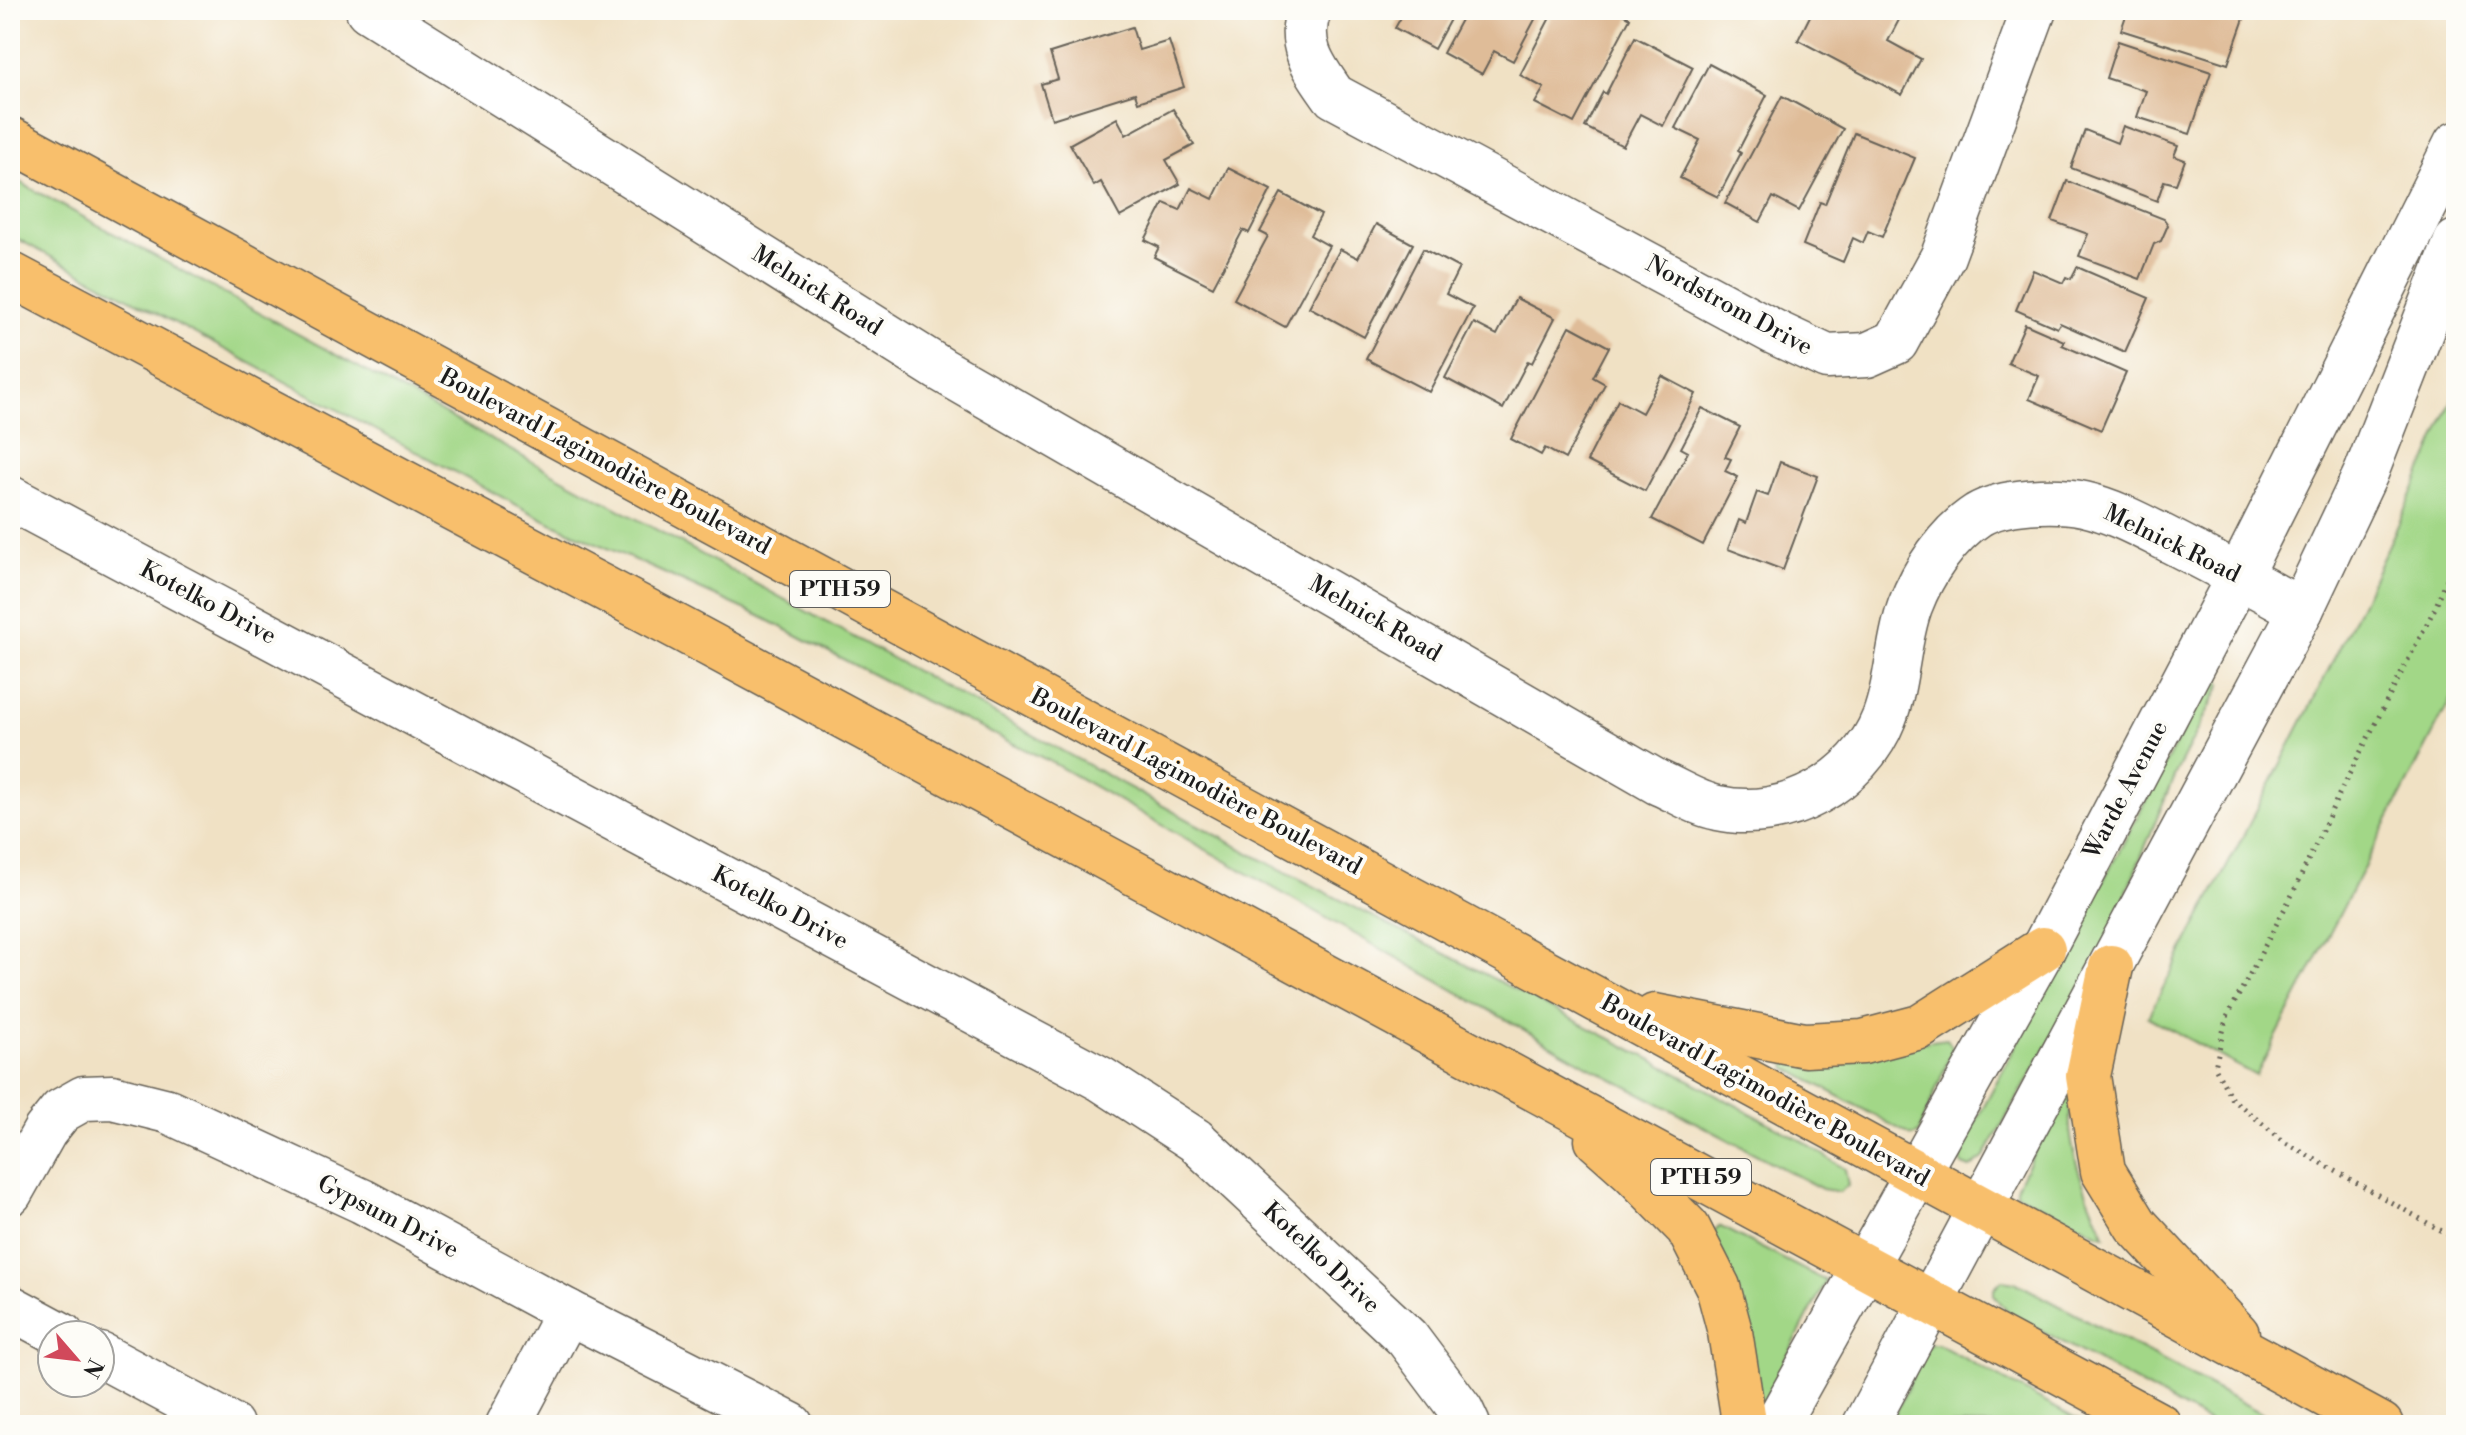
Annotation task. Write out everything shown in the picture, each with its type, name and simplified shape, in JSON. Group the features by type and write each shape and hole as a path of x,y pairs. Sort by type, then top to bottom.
{"main road":[{"name":"Boulevard Lagimodière Boulevard","path":"10,139 2381,1425"},
{"name":"PTH 59","path":"10,274 1538,1088 2159,1425"},
{"path":"1614,1009 1805,1045 1863,1042 1920,1027 2043,949"},
{"path":"2111,967 2088,1076 2103,1171 2136,1225 2260,1359"},
{"path":"1538,1088 1633,1172 1688,1228 1718,1287 1730,1332 1743,1415 1740,1425"}],"street":[{"name":"Melnick Road","path":"368,10 940,369 1657,782 1716,808 1762,812 1798,802 1831,784 1865,753 1883,721 1893,689 1910,606 1929,567 1952,538 1979,514 2013,504 2050,501 2085,504 2130,521 2301,610"},
{"name":"Nordstrom Drive","path":"1309,10 1305,21 1309,61 1334,96 1774,332 1827,357 1867,355 1896,342 1943,256 2034,10"},
{"name":"Warde Avenue","path":"1776,1425 2043,949 2239,576 2456,144"},
{"path":"1865,1425 2301,610 2366,473 2456,242"},
{"name":"Kotelko Drive","path":"10,498 1101,1079 1195,1140 1407,1338 1461,1410 1468,1425"},
{"name":"Gypsum Drive","path":"10,1193 45,1131 61,1111 84,1098 112,1097 168,1111 362,1201 568,1312 791,1425"},
{"path":"10,1307 36,1321"},
{"path":"508,1425 568,1312"},
{"path":"116,1364 231,1425"}],"path":[{"path":"2456,557 2435,608 2342,788 2293,893 2226,1019 2215,1067 2231,1098 2286,1143 2456,1239"}],"green space":[{"path":"10,177 1253,855 1658,1063 1802,1141 1845,1169 1848,1185 1840,1192 1822,1189 1588,1066 1049,761 906,692 760,616 545,520 10,235"},
{"path":"2456,390 2456,689 2256,1076 2148,1017 2349,629"},
{"path":"2213,674 2219,675 2221,685 2175,774 2104,947 1983,1158 1970,1168 1962,1165 1961,1156 1970,1132"},
{"path":"1947,1039 1953,1048 1918,1134 1912,1136 1787,1068 1786,1064 1789,1059"},
{"path":"2063,1094 2072,1096 2070,1131 2073,1149 2090,1202 2105,1235 2016,1193"},
{"path":"1719,1226 1826,1281 1759,1411 1714,1235"},
{"path":"2002,1280 2015,1282 2284,1425 2214,1425 2008,1312 1994,1295 1994,1288"},
{"path":"1938,1344 2087,1425 1890,1425 1926,1348"}],"building":[{"path":"1405,10 1455,10 1434,49 1395,28"},
{"path":"1473,10 1540,10 1513,61 1494,51 1482,74 1443,53 1463,16 1469,19"},
{"path":"1554,10 1615,10 1630,18 1574,123 1535,103 1544,88 1520,75"},
{"path":"1813,10 1886,10 1900,18 1888,41 1921,59 1902,95 1798,40"},
{"path":"2128,10 2247,10 2228,64 2121,30"},
{"path":"1132,27 1139,50 1169,41 1184,87 1138,102 1135,93 1052,119 1041,84 1058,79 1050,53"},
{"path":"1635,37 1693,67 1663,126 1640,114 1623,146 1585,127"},
{"path":"2118,41 2211,72 2190,134 2137,117 2146,91 2106,78"},
{"path":"1709,64 1767,95 1718,197 1680,178 1700,140 1675,128"},
{"path":"1782,96 1843,129 1799,211 1773,197 1760,222 1725,203"},
{"path":"1173,109 1194,145 1166,160 1180,184 1120,217 1101,182 1094,186 1070,144 1117,118 1126,135"},
{"path":"2123,126 2178,146 2174,156 2185,160 2176,184 2164,181 2157,201 2071,168 2085,130 2117,143"},
{"path":"1854,133 1915,158 1882,237 1868,231 1863,243 1853,238 1843,262 1803,245 1820,202 1825,204"},
{"path":"1228,168 1271,190 1249,233 1243,230 1213,287 1154,257 1159,247 1145,240 1164,203 1180,210 1191,188 1213,199"},
{"path":"2067,181 2164,219 2168,225 2161,241 2154,244 2140,279 2079,256 2088,234 2052,221"},
{"path":"1281,193 1321,215 1310,235 1329,246 1285,327 1234,299 1268,236 1260,232"},
{"path":"1376,224 1413,244 1364,337 1309,307 1340,249 1358,258"},
{"path":"1423,249 1459,268 1446,294 1473,308 1429,392 1366,359"},
{"path":"2077,267 2149,298 2125,352 2060,323 2057,328 2016,310 2033,270 2063,283 2066,277 2071,279"},
{"path":"1516,298 1555,318 1503,409 1445,378 1474,323 1497,335"},
{"path":"2025,324 2064,341 2062,345 2126,373 2101,430 2029,399 2039,376 2008,363"},
{"path":"1570,326 1609,347 1593,377 1605,384 1565,459 1545,448 1541,455 1511,439"},
{"path":"1662,376 1696,394 1645,491 1587,461 1618,400 1642,413"},
{"path":"1702,408 1740,427 1725,457 1731,459 1725,471 1738,477 1703,545 1652,519 1688,452 1681,448"},
{"path":"1780,462 1818,476 1783,570 1728,549 1739,520 1746,523 1757,492 1768,496"}]}
